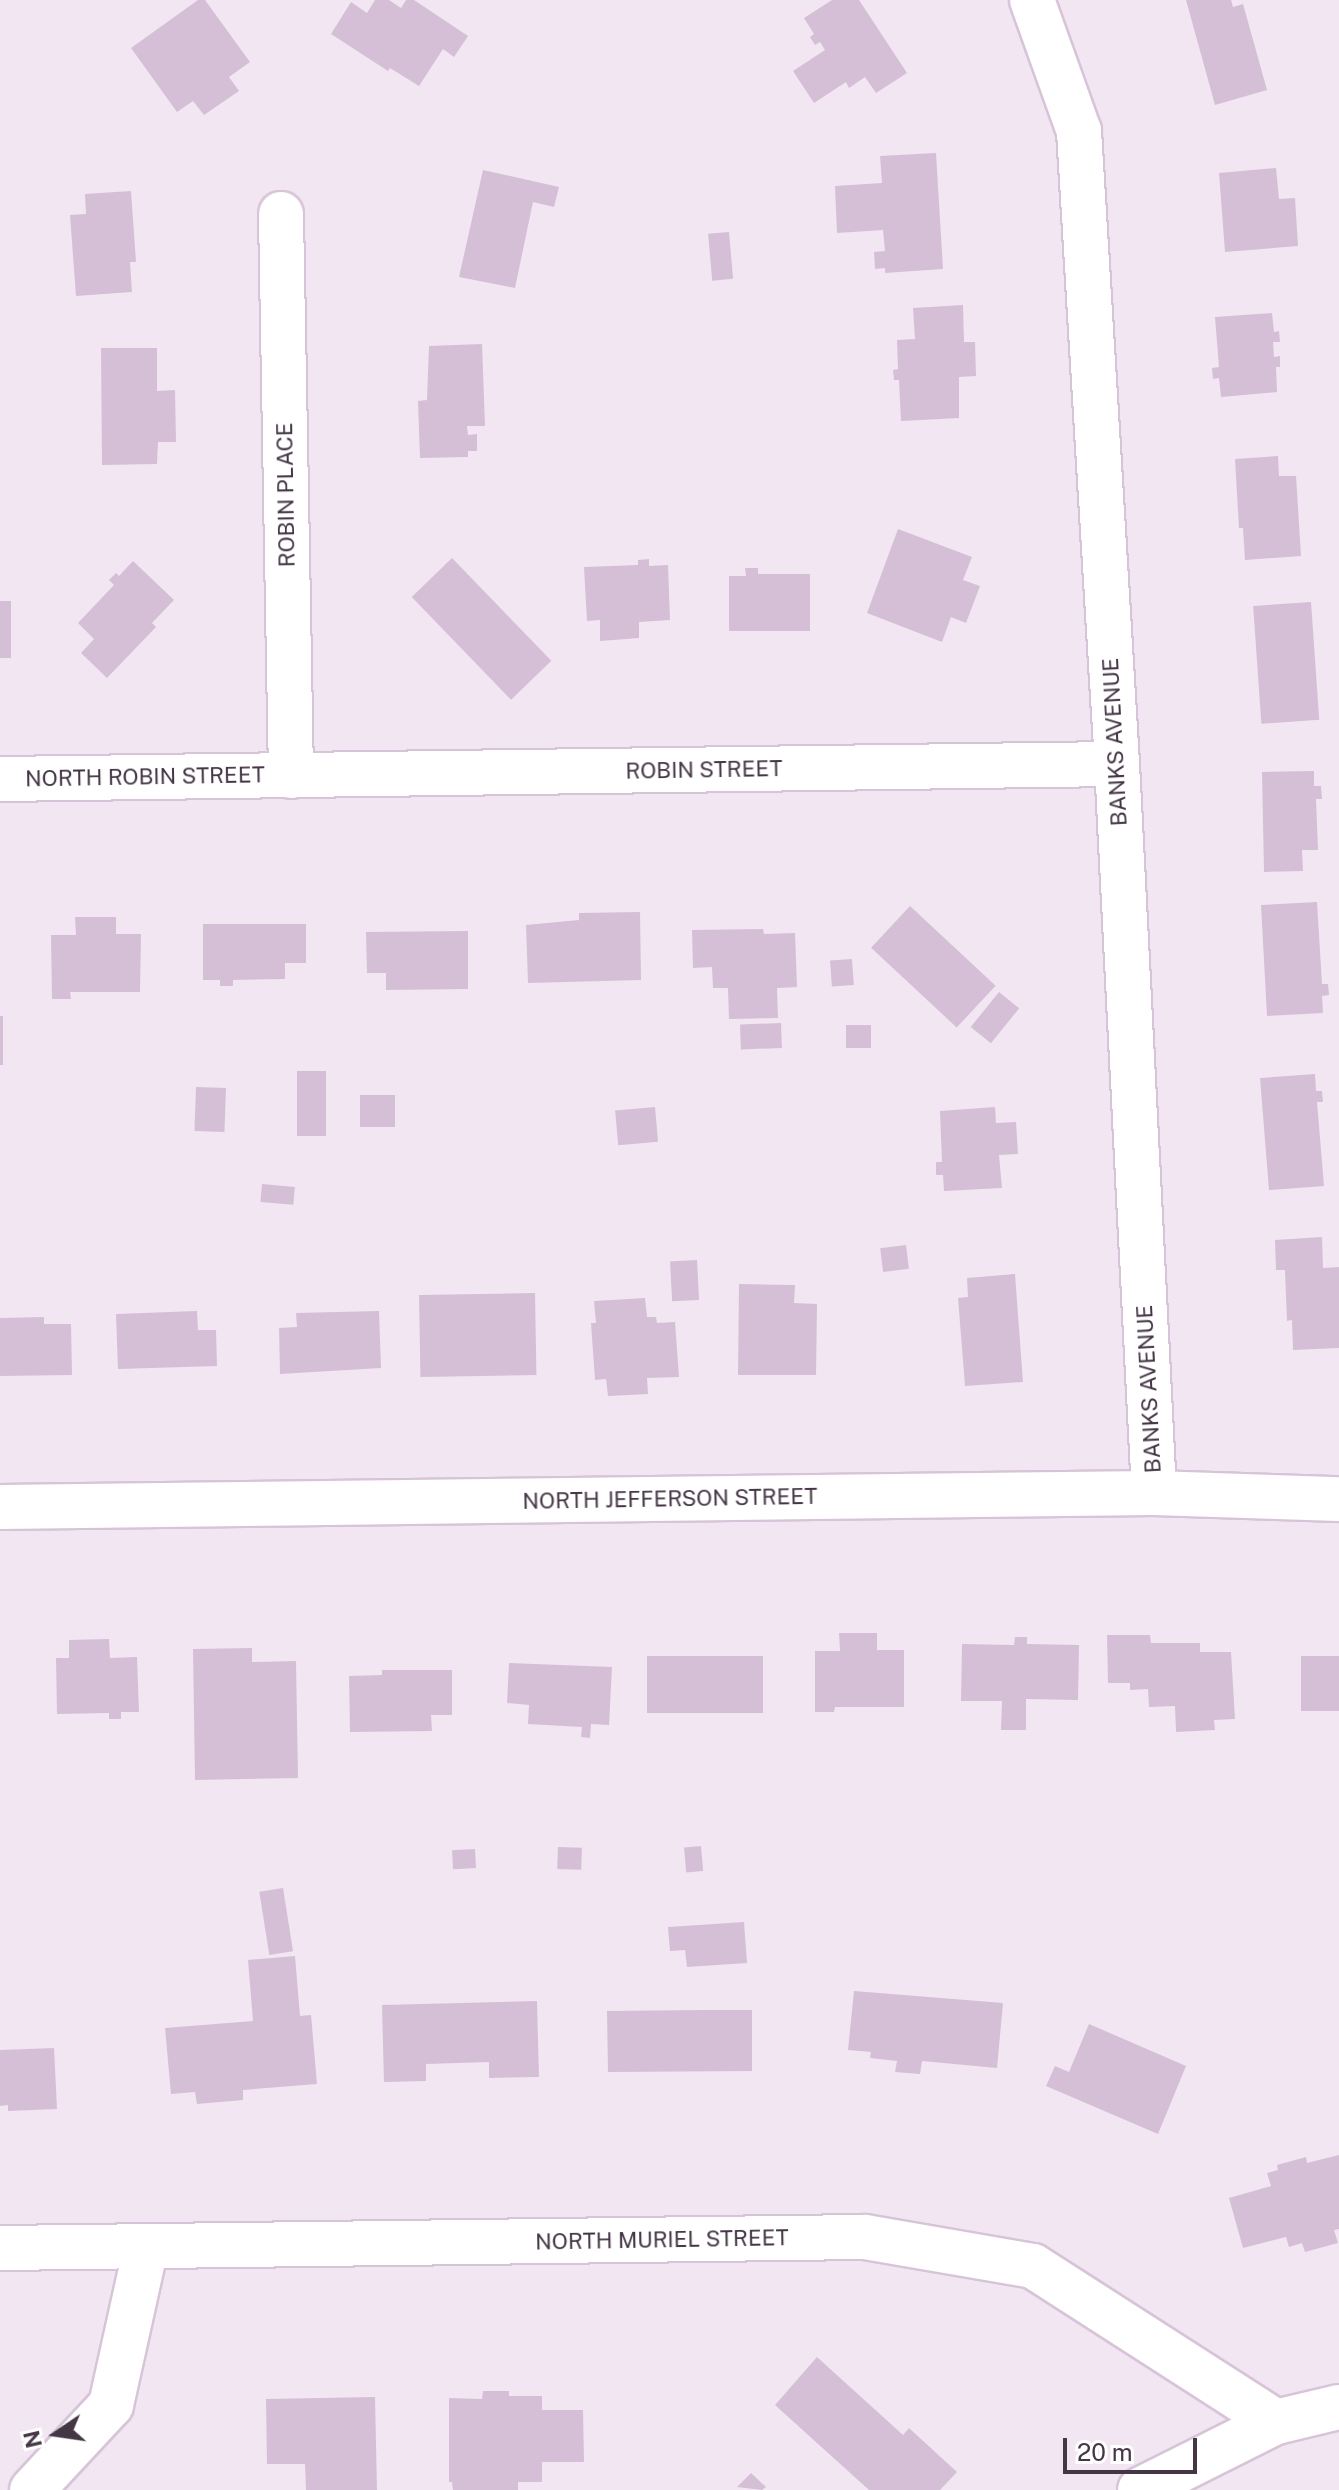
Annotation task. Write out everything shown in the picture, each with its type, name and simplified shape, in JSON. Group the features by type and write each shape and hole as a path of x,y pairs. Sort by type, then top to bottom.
{"street":[{"name":"BANKS AVENUE","path":"1032,0 1079,131 1117,764 1154,1493"},
{"name":"ROBIN PLACE","path":"281,214 291,776"},
{"name":"ROBIN STREET","path":"291,776 1117,764"},
{"name":"NORTH ROBIN STREET","path":"0,779 291,776"},
{"name":"NORTH JEFFERSON STREET","path":"0,1507 1154,1493 1339,1499"},
{"name":"NORTH MURIEL STREET","path":"0,2248 865,2237 1033,2266 1276,2422"},
{"path":"32,2490 111,2405 146,2247"},
{"path":"1140,2490 1276,2422 1339,2407"}],"building":[{"path":"198,0 205,0 250,62 229,77 239,91 204,115 193,101 177,112 131,48"},
{"path":"375,0 389,0 401,8 406,0 414,0 468,36 454,57 443,49 419,86 390,68 388,71 331,34 351,2 367,13"},
{"path":"832,0 859,0 907,73 876,93 865,77 849,88 846,82 814,103 793,71 825,50 820,42 815,45 810,37 814,34 804,18"},
{"path":"1186,0 1231,0 1233,7 1243,4 1267,90 1215,105"},
{"path":"936,153 943,269 885,273 885,268 875,269 874,252 885,251 883,230 837,233 835,186 882,183 880,156"},
{"path":"1276,168 1279,199 1295,198 1298,246 1225,252 1219,173"},
{"path":"483,170 559,187 554,207 533,202 515,288 459,277"},
{"path":"131,191 136,262 130,262 132,292 76,296 70,215 86,214 85,194"},
{"path":"729,232 733,279 712,281 708,234"},
{"path":"963,305 964,342 975,342 976,376 959,377 959,418 901,421 899,380 894,380 893,370 898,369 897,340 915,339 913,308"},
{"path":"1272,313 1274,332 1279,331 1280,342 1273,342 1274,357 1280,356 1280,367 1276,367 1277,392 1221,397 1219,378 1213,379 1212,368 1219,367 1215,317"},
{"path":"482,344 485,426 467,426 468,435 477,434 477,451 468,451 468,457 420,458 418,401 427,400 429,346"},
{"path":"101,348 157,348 157,391 175,390 176,442 158,442 157,464 102,465"},
{"path":"1278,456 1279,476 1296,476 1301,556 1245,560 1243,528 1239,528 1235,459"},
{"path":"898,529 972,557 963,580 980,586 966,623 951,617 942,642 867,613"},
{"path":"452,558 551,661 511,700 412,597"},
{"path":"649,559 649,566 668,565 670,620 639,622 639,638 600,641 600,620 587,621 584,567 638,565 638,560"},
{"path":"133,561 174,600 152,623 156,627 107,678 81,653 94,639 78,623 114,585 109,580 116,573 119,576"},
{"path":"745,568 758,568 758,574 810,574 810,631 729,631 729,576 746,576"},
{"path":"0,601 11,601 11,658 0,658"},
{"path":"1311,602 1319,720 1261,724 1253,606"},
{"path":"1314,771 1314,786 1321,786 1322,799 1316,799 1318,850 1302,850 1303,871 1264,872 1262,772"},
{"path":"1317,902 1322,984 1328,984 1329,995 1322,996 1323,1013 1267,1016 1261,905"},
{"path":"910,906 996,986 957,1027 871,948"},
{"path":"640,912 641,980 528,983 526,925 579,920 579,913"},
{"path":"75,917 116,917 116,934 141,934 140,992 70,992 71,999 52,999 51,935 76,935"},
{"path":"203,924 306,924 306,963 285,963 285,979 233,980 233,986 220,986 220,980 203,980"},
{"path":"763,929 764,934 795,933 797,987 777,988 778,1018 729,1019 728,988 713,988 712,967 693,968 692,930"},
{"path":"468,931 468,989 386,990 386,973 367,973 366,932"},
{"path":"852,959 854,985 832,986 830,961"},
{"path":"999,992 1019,1008 991,1043 971,1027"},
{"path":"0,1016 3,1016 3,1065 0,1065"},
{"path":"781,1023 782,1048 741,1049 740,1024"},
{"path":"846,1025 871,1025 871,1048 846,1048"},
{"path":"297,1071 326,1071 326,1136 297,1136"},
{"path":"1315,1074 1316,1091 1322,1091 1323,1102 1317,1102 1324,1186 1269,1190 1260,1078"},
{"path":"196,1087 226,1088 224,1132 194,1131"},
{"path":"360,1095 395,1095 395,1127 360,1127"},
{"path":"655,1107 658,1142 618,1145 615,1110"},
{"path":"995,1107 996,1123 1016,1122 1018,1154 999,1155 1002,1188 944,1191 943,1175 936,1175 936,1162 942,1162 940,1111"},
{"path":"262,1184 295,1187 293,1205 260,1202"},
{"path":"1322,1237 1323,1268 1339,1267 1339,1348 1293,1350 1292,1320 1287,1321 1285,1270 1276,1270 1275,1240"},
{"path":"906,1245 909,1269 883,1272 880,1248"},
{"path":"697,1260 699,1300 672,1301 670,1261"},
{"path":"1015,1274 1023,1382 965,1386 958,1298 968,1297 967,1278"},
{"path":"739,1284 795,1285 794,1303 817,1304 816,1375 738,1375"},
{"path":"535,1293 536,1375 420,1377 419,1295"},
{"path":"645,1298 647,1317 656,1317 657,1323 675,1322 679,1377 647,1378 648,1394 608,1396 606,1379 595,1380 591,1323 596,1323 594,1301"},
{"path":"197,1311 198,1330 216,1330 217,1366 118,1369 116,1314"},
{"path":"379,1311 381,1368 280,1374 279,1328 297,1327 296,1313"},
{"path":"44,1317 44,1324 71,1324 72,1375 0,1376 0,1318"},
{"path":"839,1633 877,1633 877,1650 904,1650 904,1707 835,1707 834,1712 815,1712 815,1651 840,1651"},
{"path":"1107,1635 1150,1635 1151,1643 1200,1643 1200,1652 1231,1652 1235,1719 1214,1720 1215,1730 1176,1732 1175,1706 1149,1707 1148,1689 1130,1690 1130,1683 1108,1683"},
{"path":"1015,1637 1027,1637 1027,1644 1079,1645 1078,1700 1026,1699 1026,1730 1001,1730 1002,1701 961,1701 962,1644 1014,1645"},
{"path":"109,1639 110,1658 137,1657 139,1712 121,1712 121,1719 109,1719 109,1713 57,1714 56,1658 69,1658 69,1640"},
{"path":"252,1648 252,1662 296,1661 298,1778 195,1780 193,1649"},
{"path":"647,1656 763,1656 763,1713 647,1713"},
{"path":"1301,1656 1339,1656 1339,1711 1301,1711"},
{"path":"509,1663 612,1667 609,1725 591,1724 590,1738 581,1737 582,1727 528,1724 529,1705 507,1703"},
{"path":"382,1670 452,1670 452,1715 431,1715 432,1731 350,1732 349,1676 382,1675"},
{"path":"701,1846 703,1871 686,1872 684,1847"},
{"path":"558,1847 582,1848 581,1870 557,1869"},
{"path":"475,1849 476,1868 453,1869 452,1850"},
{"path":"283,1888 293,1951 269,1955 259,1892"},
{"path":"744,1922 747,1963 687,1967 685,1950 670,1951 668,1927"},
{"path":"295,1956 300,2016 311,2015 317,2084 243,2090 243,2100 197,2104 195,2092 171,2094 165,2028 253,2021 248,1960"},
{"path":"854,1991 1003,2003 997,2068 922,2061 920,2074 895,2072 897,2061 870,2058 871,2052 848,2050"},
{"path":"537,2001 539,2077 489,2078 489,2062 426,2064 426,2081 384,2082 382,2005"},
{"path":"752,2010 752,2071 608,2072 607,2011"},
{"path":"1089,2024 1186,2066 1158,2134 1046,2086 1055,2066 1069,2072"},
{"path":"54,2048 57,2109 8,2111 8,2105 0,2106 0,2050"},
{"path":"1339,2155 1339,2229 1334,2230 1338,2243 1305,2252 1302,2243 1289,2247 1286,2237 1243,2248 1229,2198 1271,2186 1267,2173 1278,2170 1277,2165 1306,2157 1307,2163"},
{"path":"817,2357 903,2435 909,2428 957,2472 940,2490 869,2490 775,2405"},
{"path":"483,2391 509,2391 509,2396 542,2396 542,2410 583,2410 584,2462 542,2462 542,2482 518,2482 518,2490 453,2490 452,2482 449,2482 449,2398 482,2399"},
{"path":"375,2397 377,2490 306,2490 305,2464 267,2464 266,2399"},
{"path":"751,2473 766,2487 762,2490 737,2487"}]}
